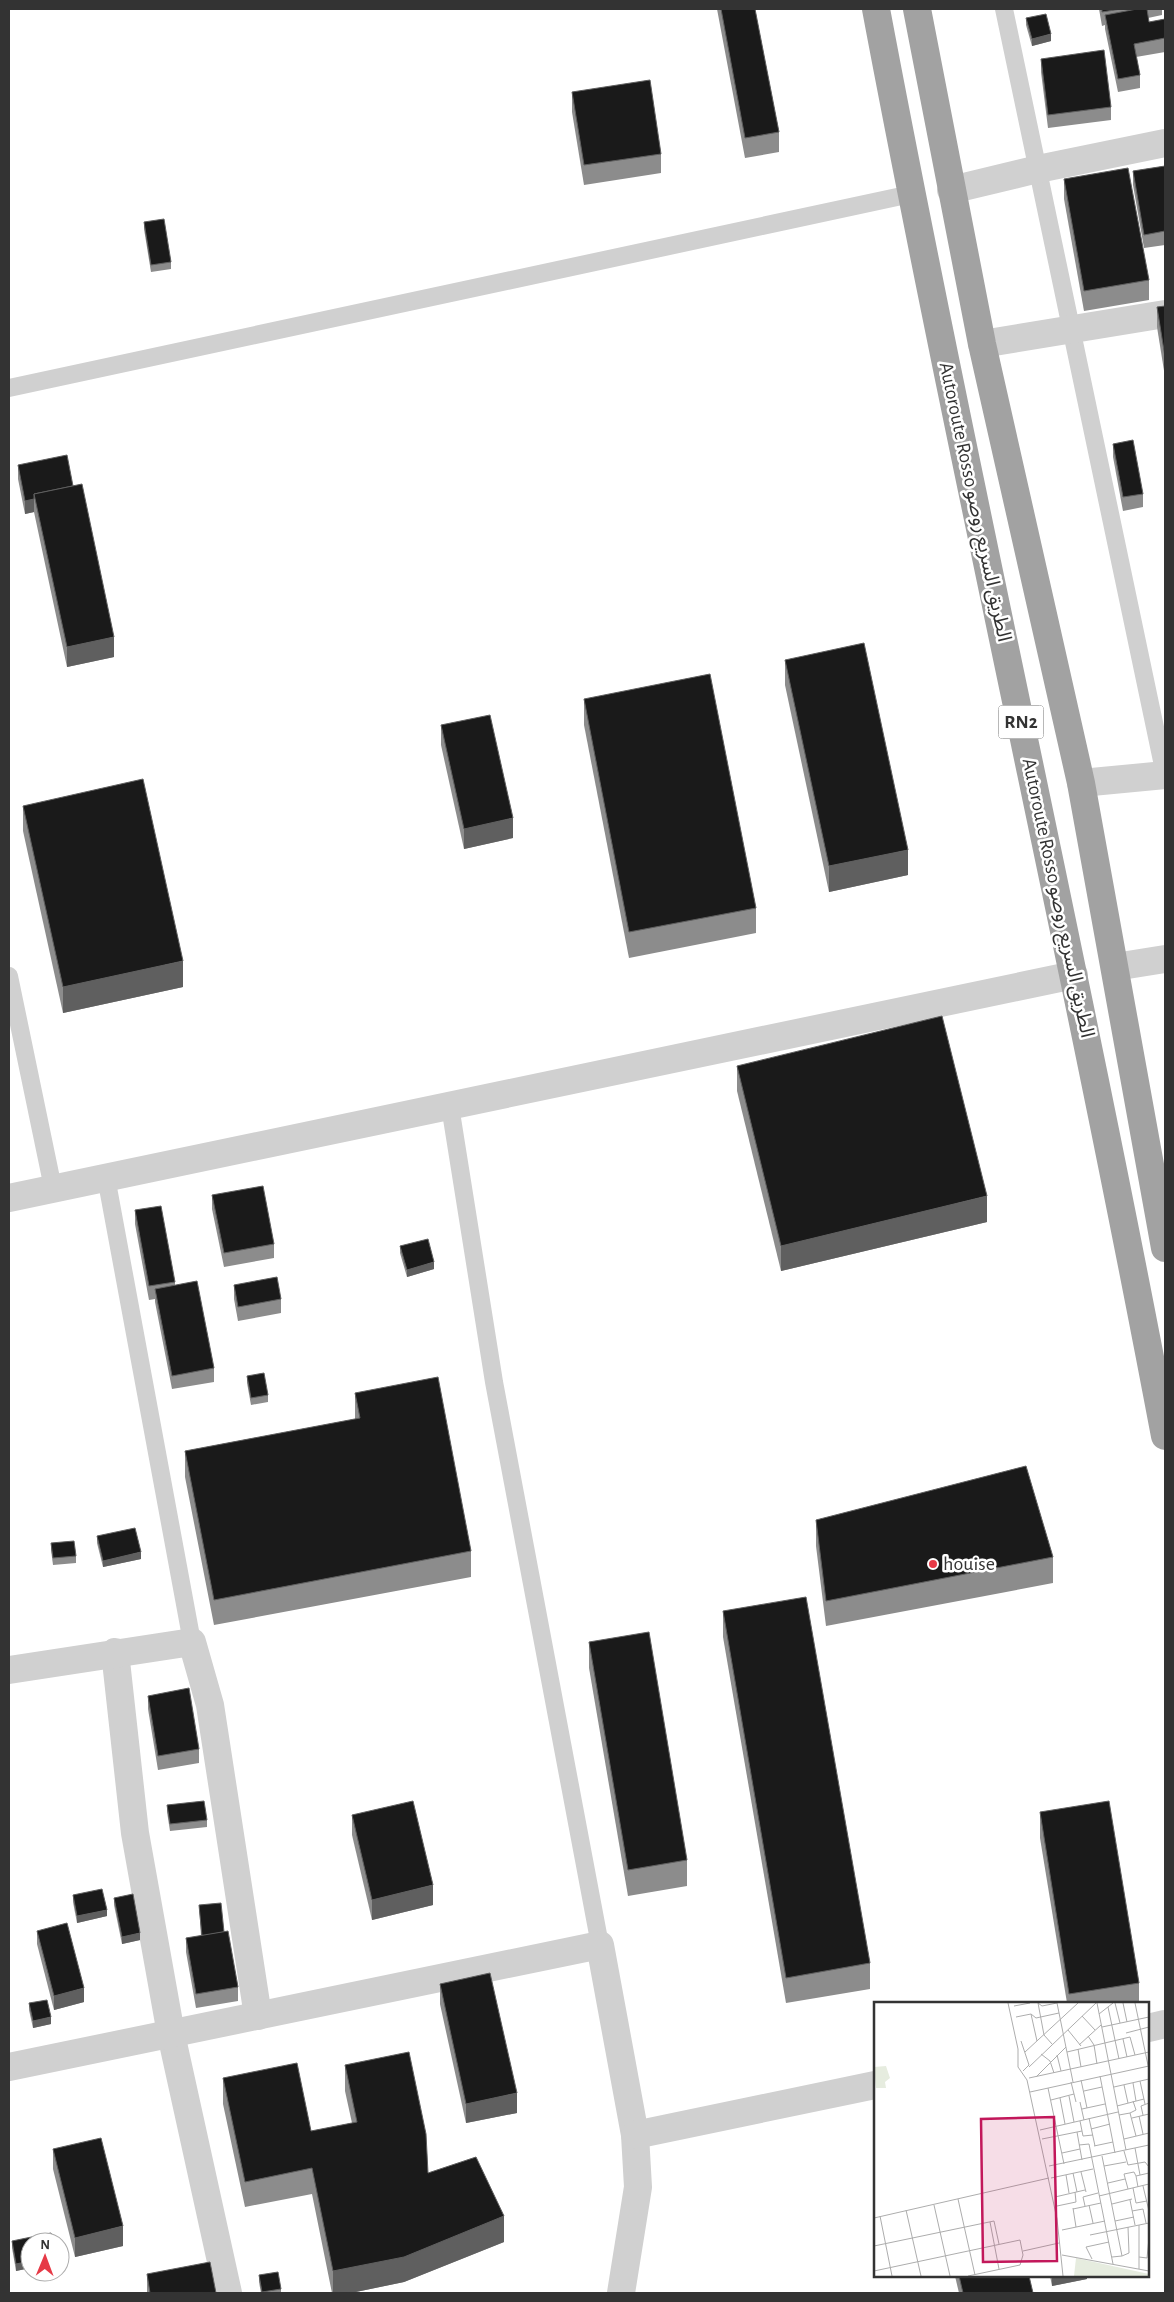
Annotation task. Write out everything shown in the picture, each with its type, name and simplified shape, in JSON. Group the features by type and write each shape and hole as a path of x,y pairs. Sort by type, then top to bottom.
{"highway":[{"name":"Autoroute Rosso الطريق السريع روصو","path":"876,9 911,194 1074,975 1165,1436"},
{"name":"Autoroute Rosso الطريق السريع روصو","path":"917,9 982,344 1081,784 1165,1248"}],"street":[{"path":"951,190 1038,169 1165,143"},
{"path":"982,344 1165,314"},
{"path":"1081,784 1165,775"},
{"path":"1115,967 1165,959"},
{"path":"9,1198 1074,975"},
{"path":"9,1670 115,1652 192,1642 210,1705 258,2016"},
{"path":"115,1652 135,1833 171,2034 228,2293"},
{"path":"9,2067 600,1946 635,2135 638,2187 621,2293"},
{"path":"1149,2028 1165,2024"},
{"path":"635,2135 874,2084"}],"lane":[{"path":"1004,9 1165,775"},
{"path":"9,388 911,194"},
{"path":"9,976 53,1188"},
{"path":"450,1106 494,1382 600,1946"},
{"path":"106,1177 192,1642"}],"building":[{"path":"721,9 755,9 779,132 745,138"},
{"path":"1102,9 1121,9 1102,12"},
{"path":"1147,9 1149,22 1165,19 1165,38 1134,44 1140,75 1118,79 1105,15"},
{"path":"1046,14 1051,34 1032,39 1026,18"},
{"path":"1104,50 1111,107 1048,115 1041,59"},
{"path":"650,80 661,154 584,165 572,92"},
{"path":"1165,166 1165,231 1144,235 1133,171"},
{"path":"1128,168 1149,280 1084,291 1064,179"},
{"path":"164,219 171,262 151,265 144,222"},
{"path":"1165,306 1165,357 1157,307"},
{"path":"1133,440 1143,494 1123,497 1113,444"},
{"path":"67,455 73,486 34,494 34,499 25,501 18,465"},
{"path":"82,484 114,637 67,647 34,494"},
{"path":"864,643 908,850 829,866 785,660"},
{"path":"710,674 756,908 629,932 584,699"},
{"path":"490,715 513,818 464,829 441,725"},
{"path":"143,779 183,961 63,987 23,806"},
{"path":"942,1016 987,1196 781,1246 737,1066"},
{"path":"263,1186 274,1244 224,1253 212,1195"},
{"path":"161,1206 175,1282 149,1286 135,1210"},
{"path":"428,1239 434,1262 407,1270 400,1246"},
{"path":"277,1277 281,1299 238,1307 234,1285"},
{"path":"197,1281 214,1368 172,1376 155,1289"},
{"path":"264,1373 268,1395 251,1398 247,1376"},
{"path":"438,1377 471,1551 214,1600 185,1451 360,1418 355,1393"},
{"name":"houise","path":"1026,1466 1053,1557 826,1601 816,1520"},
{"path":"135,1528 141,1552 103,1561 97,1536"},
{"path":"74,1541 76,1556 53,1558 51,1543"},
{"path":"806,1597 870,1963 786,1978 723,1611"},
{"path":"649,1632 687,1860 628,1870 589,1642"},
{"path":"189,1688 199,1749 158,1756 148,1696"},
{"path":"204,1801 207,1820 170,1824 167,1805"},
{"path":"413,1801 433,1885 372,1900 352,1815"},
{"path":"1109,1801 1139,1983 1069,1994 1040,1812"},
{"path":"102,1889 107,1910 77,1916 73,1895"},
{"path":"133,1894 140,1933 122,1937 114,1898"},
{"path":"221,1903 224,1932 202,1936 199,1905"},
{"path":"67,1923 84,1988 54,1996 37,1931"},
{"path":"228,1931 238,1987 196,1994 186,1938"},
{"path":"490,1973 517,2093 466,2104 440,1984"},
{"path":"47,2000 51,2017 33,2021 29,2003"},
{"path":"409,2052 426,2134 428,2173 476,2157 504,2216 404,2257 333,2271 312,2168 245,2182 223,2078 297,2063 311,2131 357,2122 345,2065"},
{"path":"101,2138 123,2226 75,2238 53,2149"},
{"path":"20,2239 20,2263 16,2264 12,2241"},
{"path":"210,2262 216,2293 150,2293 147,2274"},
{"path":"278,2272 281,2289 262,2292 259,2275"},
{"path":"959,2277 1029,2277 1033,2293 963,2293"}],"place":[{"name":"houise","path":"933,1564"}]}
